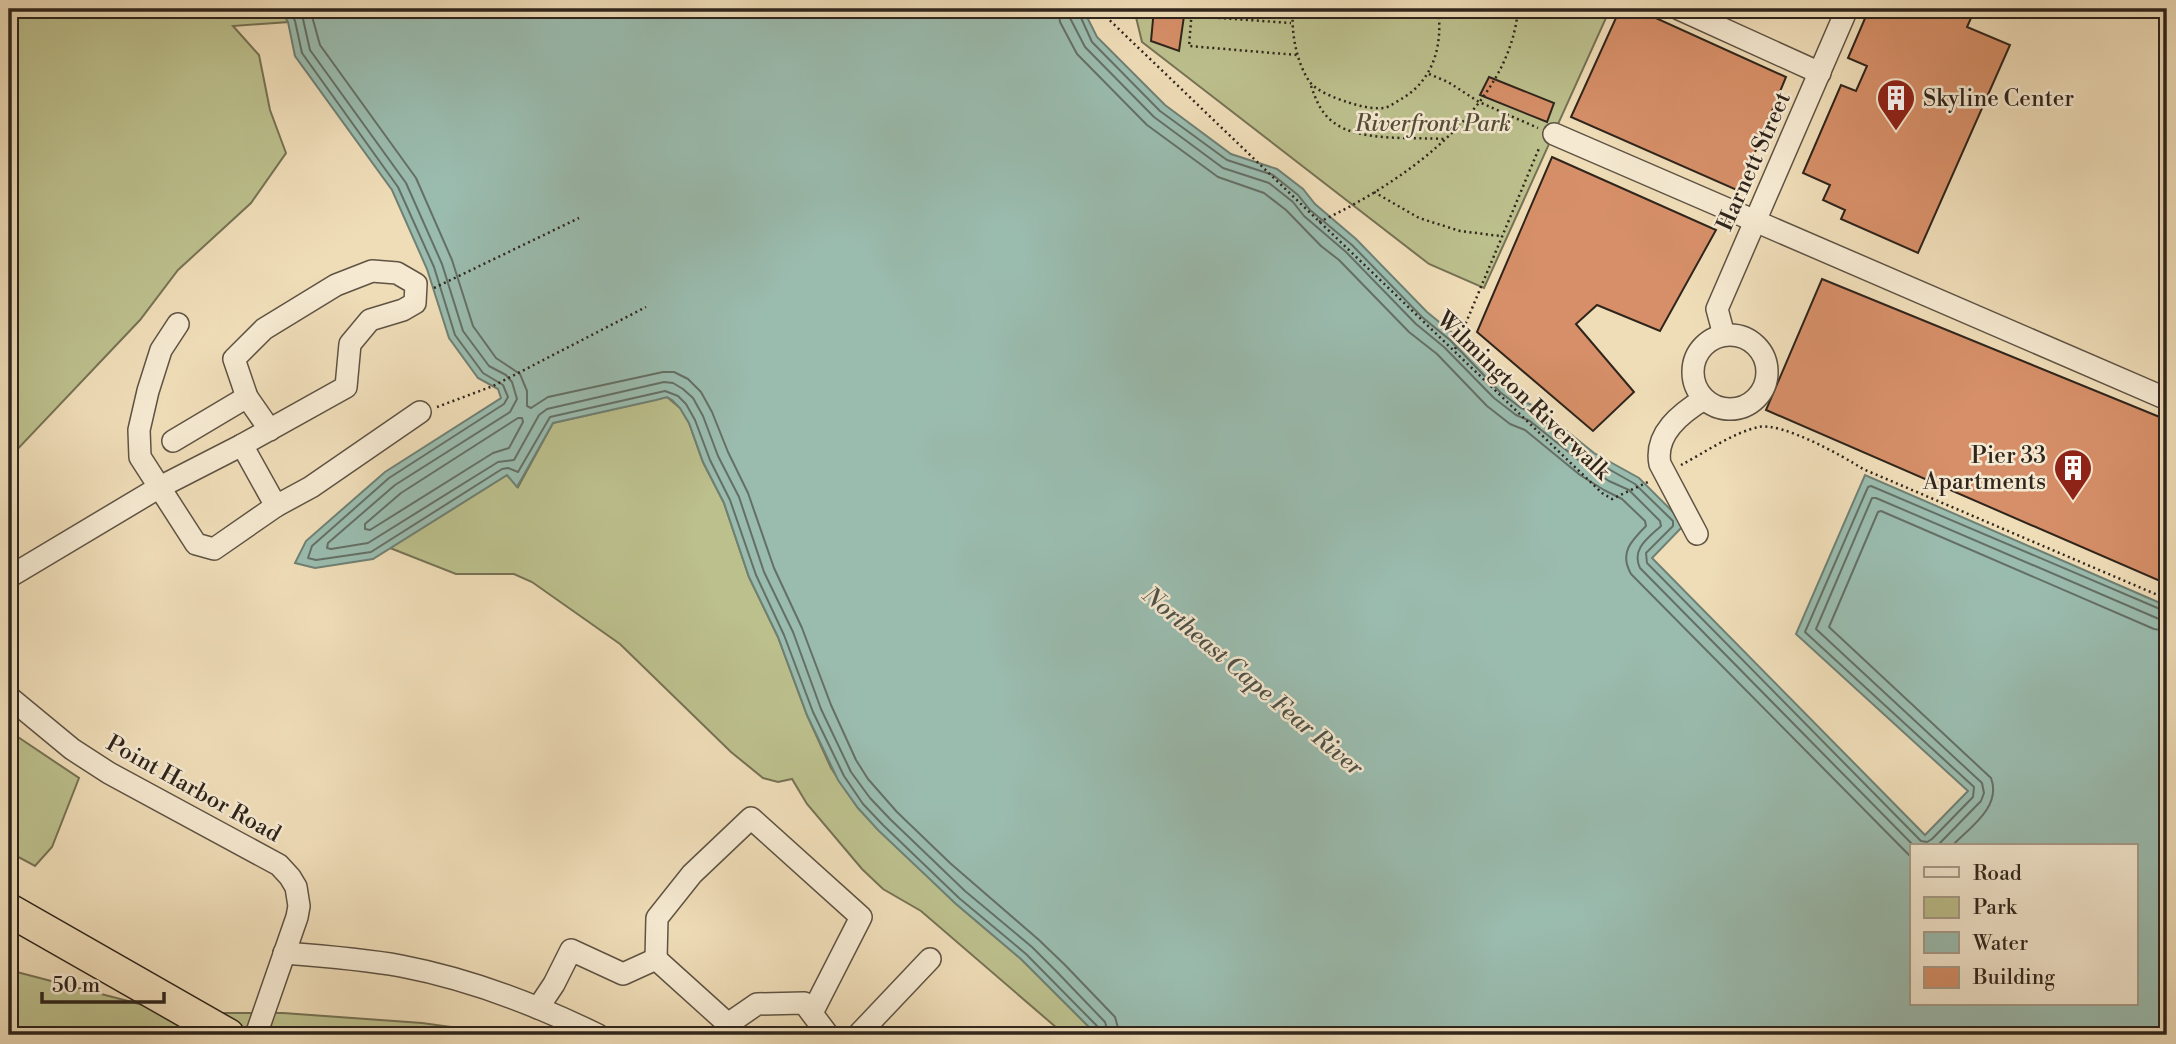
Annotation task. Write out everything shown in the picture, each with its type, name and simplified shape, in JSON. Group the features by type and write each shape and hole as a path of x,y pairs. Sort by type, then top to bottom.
{"highway":[{"path":"9,910 228,1035"}],"street":[{"path":"1679,9 1820,73"},
{"name":"Harnett Street","path":"1724,335 1717,309 1847,9"},
{"path":"1550,133 2167,399"},
{"path":"9,577 158,488 270,430 346,387 349,344 369,320 403,310 415,303 416,284 397,273 372,271 336,285 264,329 234,359 247,397 270,430"},
{"path":"178,324 162,349 139,430 139,457 196,544 214,549 421,412"},
{"path":"1724,335 1737,335 1759,348 1768,371 1760,395 1739,408 1714,406 1704,399 1694,382 1694,362 1705,344 1724,335"},
{"path":"173,441 247,397"},
{"path":"1697,534 1656,478 1661,440 1688,409 1704,399"},
{"path":"242,445 276,506"},
{"name":"Point Harbor Road","path":"9,697 48,731 109,773 279,865 290,877 298,896 297,916 256,1035"},
{"path":"812,1013 861,917 751,818 692,874 657,918 656,959 725,1029 757,1004 804,1003 828,1035"},
{"path":"537,1008 554,984 571,950 623,974 656,959"},
{"path":"284,953 360,960 414,969 464,982 537,1008 598,1035"},
{"path":"858,1035 930,958"}],"path":[{"name":"Wilmington Riverwalk","path":"1098,9 1602,493 1612,499 1748,430 1763,426 1776,428 1838,453 1863,470 2167,599"},
{"path":"1192,9 1189,46 1297,55"},
{"path":"1293,9 1292,23 1297,55 1318,106 1334,123 1363,135 1445,139"},
{"path":"1310,83 1334,97 1362,107 1386,108 1411,93 1429,74 1437,50 1438,9"},
{"path":"1319,222 1353,206 1398,178 1445,139 1479,102 1507,58 1517,24 1518,9"},
{"path":"1191,16 1292,23"},
{"path":"1429,74 1448,82 1479,102 1550,133 1500,236 1455,349"},
{"path":"1374,192 1419,218 1460,231 1500,236"},
{"path":"415,298 579,218"},
{"path":"421,412 493,386 646,307"}],"green space":[{"path":"9,9 281,9 288,22 233,26 259,55 270,110 286,153 251,203 178,270 140,320 13,454 9,453"},
{"name":"Riverfront Park","path":"1134,9 1610,9 1484,288 1429,264 1142,42"},
{"path":"667,397 680,408 689,423 703,462 724,503 749,577 778,637 807,715 831,768 858,808 955,903 1021,959 1097,1035 1065,1035 921,911 883,889 862,869 807,804 792,779 778,782 763,778 731,752 620,644 532,582 514,574 456,574 390,548 507,475 518,487 553,423"},
{"path":"9,731 79,778 52,847 35,866 9,852"},
{"path":"9,970 174,1013 283,1013 422,1023 509,1035 9,1035"}],"water":[{"name":"Northeast Cape Fear River","path":"281,9 1083,9 1097,37 1165,105 1231,154 1277,169 1303,189 1315,204 1356,239 1505,387 1525,402 1537,407 1594,453 1639,478 1685,524 1652,558 1925,835 1968,791 1796,634 1865,475 2167,606 2167,1035 1097,1035 1021,959 955,903 878,830 838,780 807,715 778,637 749,577 724,503 703,462 689,423 680,408 667,397 553,423 517,487 507,475 373,559 315,568 295,563 306,541 385,472 501,398 498,389 478,378 449,338 427,269 392,190 295,56 288,22"}],"building":[{"path":"1154,9 1185,9 1179,51 1151,41"},
{"path":"1620,9 1636,9 1786,77 1739,191 1571,117"},
{"name":"Skyline Center","path":"1869,9 1975,9 1967,27 2010,45 1918,253 1841,219 1845,210 1823,200 1830,185 1803,173 1841,85 1856,91 1867,66 1848,58"},
{"path":"1489,77 1554,103 1547,122 1480,95"},
{"path":"1552,157 1716,230 1660,331 1597,305 1576,324 1634,392 1593,431 1477,332"},
{"name":"Pier 33 Apartments","path":"1822,279 2167,420 2167,584 1766,410"}],"place":[{"name":"Skyline Center","path":"1896,132"},
{"name":"Pier 33 Apartments","path":"2073,502"}]}
